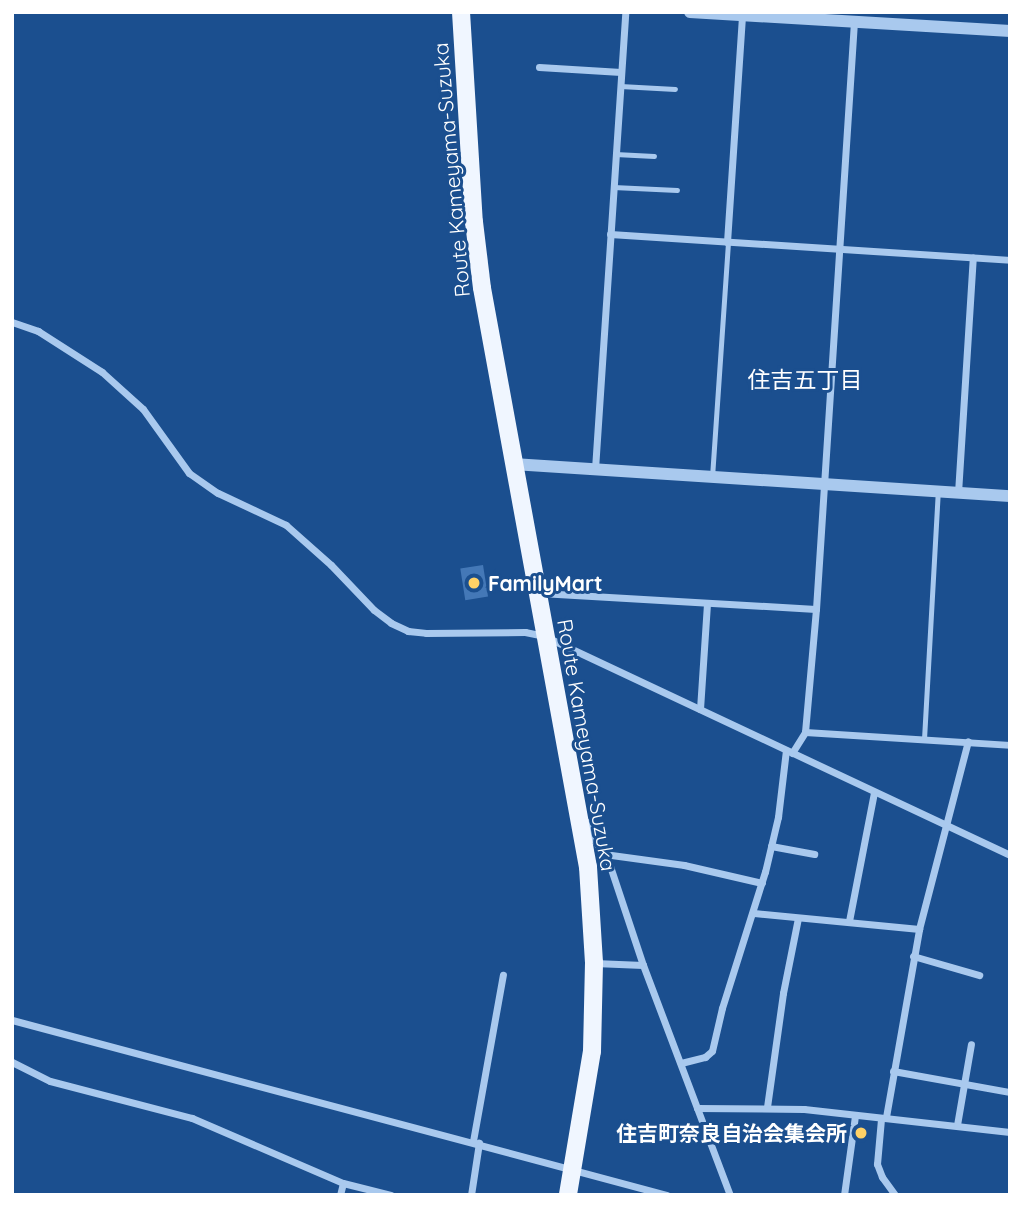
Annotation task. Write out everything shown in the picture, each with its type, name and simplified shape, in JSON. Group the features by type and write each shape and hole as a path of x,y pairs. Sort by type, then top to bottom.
{"main road":[{"name":"Route Kameyama-Suzuka","path":"461,12 474,222 513,464 588,867 594,962 592,1051 568,1195"}],"street":[{"path":"595,469 625,12"},
{"path":"690,12 742,16 852,17 1010,31"},
{"path":"727,242 742,16"},
{"path":"681,1063 705,1056 712,1051 722,1008 762,883 789,751 805,732 816,609 852,17"},
{"path":"539,67 621,72"},
{"path":"610,234 1010,260"},
{"path":"958,493 973,257"},
{"path":"12,321 50,338 121,388 143,409 189,473 218,493 286,525 381,617 408,631 525,632 544,636 1010,855"},
{"path":"513,464 1010,496"},
{"path":"539,593 816,609"},
{"path":"700,709 707,603"},
{"path":"805,732 1010,745"},
{"path":"895,1195 882,1177 877,1164 883,1118 919,929 968,741"},
{"path":"849,921 874,792"},
{"path":"579,815 590,825 609,863 643,965 730,1195"},
{"path":"771,846 814,854"},
{"path":"604,855 684,865 762,883"},
{"path":"754,913 919,929"},
{"path":"767,1107 783,993 798,918"},
{"path":"913,956 979,975"},
{"path":"594,962 643,965"},
{"path":"471,1195 476,1142 503,975"},
{"path":"12,1020 667,1195"},
{"path":"957,1125 971,1044"},
{"path":"12,1062 50,1081 192,1118 343,1183 391,1195"},
{"path":"893,1071 1010,1092"},
{"path":"697,1108 767,1107 1010,1132"},
{"path":"844,1195 855,1116"},
{"path":"340,1195 343,1183"}],"lane":[{"path":"620,86 675,89"},
{"path":"615,154 654,156"},
{"path":"613,187 677,190"},
{"path":"712,477 727,242"},
{"path":"924,739 938,492"}],"building":[{"name":"FamilyMart","path":"483,565 488,597 465,600 460,569"}],"place":[{"name":"FamilyMart","path":"474,583"},
{"name":"住吉町奈良自治会集会所","path":"861,1133"}],"district":[{"name":"住吉五丁目","path":"805,380"}]}
